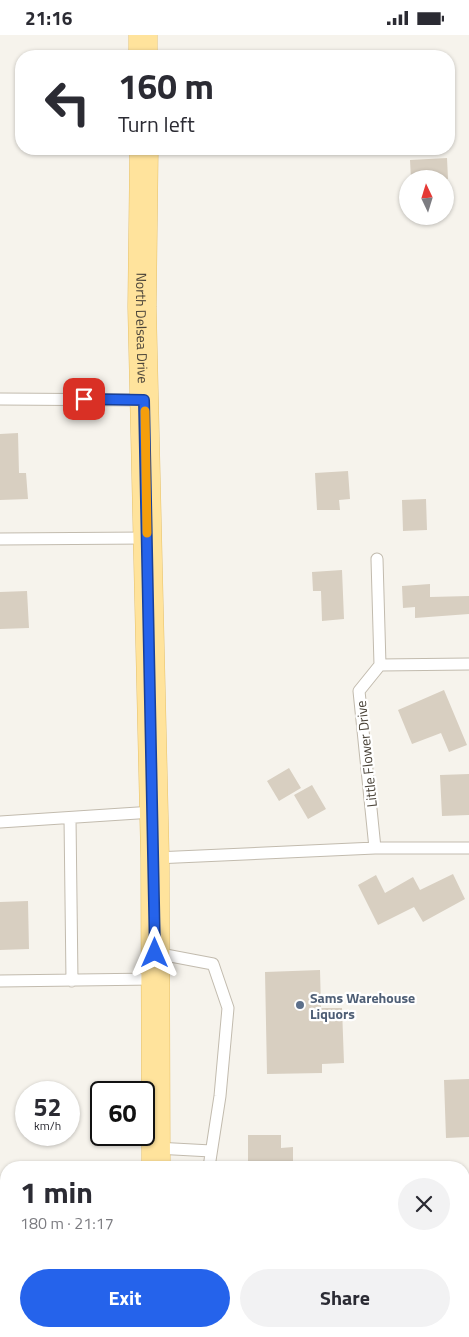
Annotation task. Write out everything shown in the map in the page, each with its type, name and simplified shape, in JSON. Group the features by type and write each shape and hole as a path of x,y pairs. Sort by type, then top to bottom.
{"main road":[{"path":"143,35 143,50"},
{"name":"North Delsea Drive","path":"144,155 142,307 154,858 156,1158"}],"lane":[{"path":"0,399 144,400"},
{"path":"0,539 147,538"},
{"path":"377,559 380,665 469,664"},
{"name":"Little Flower Drive","path":"375,848 360,691 380,665"},
{"path":"0,823 153,812"},
{"path":"70,818 72,981"},
{"path":"154,858 375,848 469,848"},
{"path":"0,981 72,981 155,966 213,964 228,1008 220,1096 210,1161"},
{"path":"156,1158 211,1151"}],"building":[{"path":"447,158 448,170 411,170 410,160"},
{"path":"18,433 19,473 26,473 28,499 0,500 0,434"},
{"path":"348,471 350,499 339,500 340,510 317,510 315,473"},
{"path":"426,499 427,530 403,531 402,500"},
{"path":"342,570 344,619 322,621 321,591 313,591 312,572"},
{"path":"430,584 430,597 469,596 469,614 415,618 415,607 403,608 402,586"},
{"path":"27,591 29,628 0,629 0,592"},
{"path":"444,690 467,745 449,752 441,733 412,744 398,710"},
{"path":"289,768 301,788 279,801 267,781"},
{"path":"469,774 469,815 442,816 440,775"},
{"path":"312,785 326,809 308,819 294,795"},
{"path":"453,874 465,899 423,922 414,907 378,925 358,885 376,875 385,893 413,877 420,890"},
{"path":"28,901 29,949 0,950 0,902"},
{"path":"320,970 321,1008 342,1008 344,1063 322,1064 322,1073 267,1074 265,972"},
{"path":"469,1079 469,1137 446,1138 444,1080"},
{"path":"248,1135 281,1135 281,1148 293,1147 293,1161 248,1161"}],"slow traffic":[{"path":"145,411 147,533"}],"place":[{"name":"Sams Warehouse Liquors","path":"300,1005"}],"route":[{"path":"84,399 144,400 155,953"}]}
